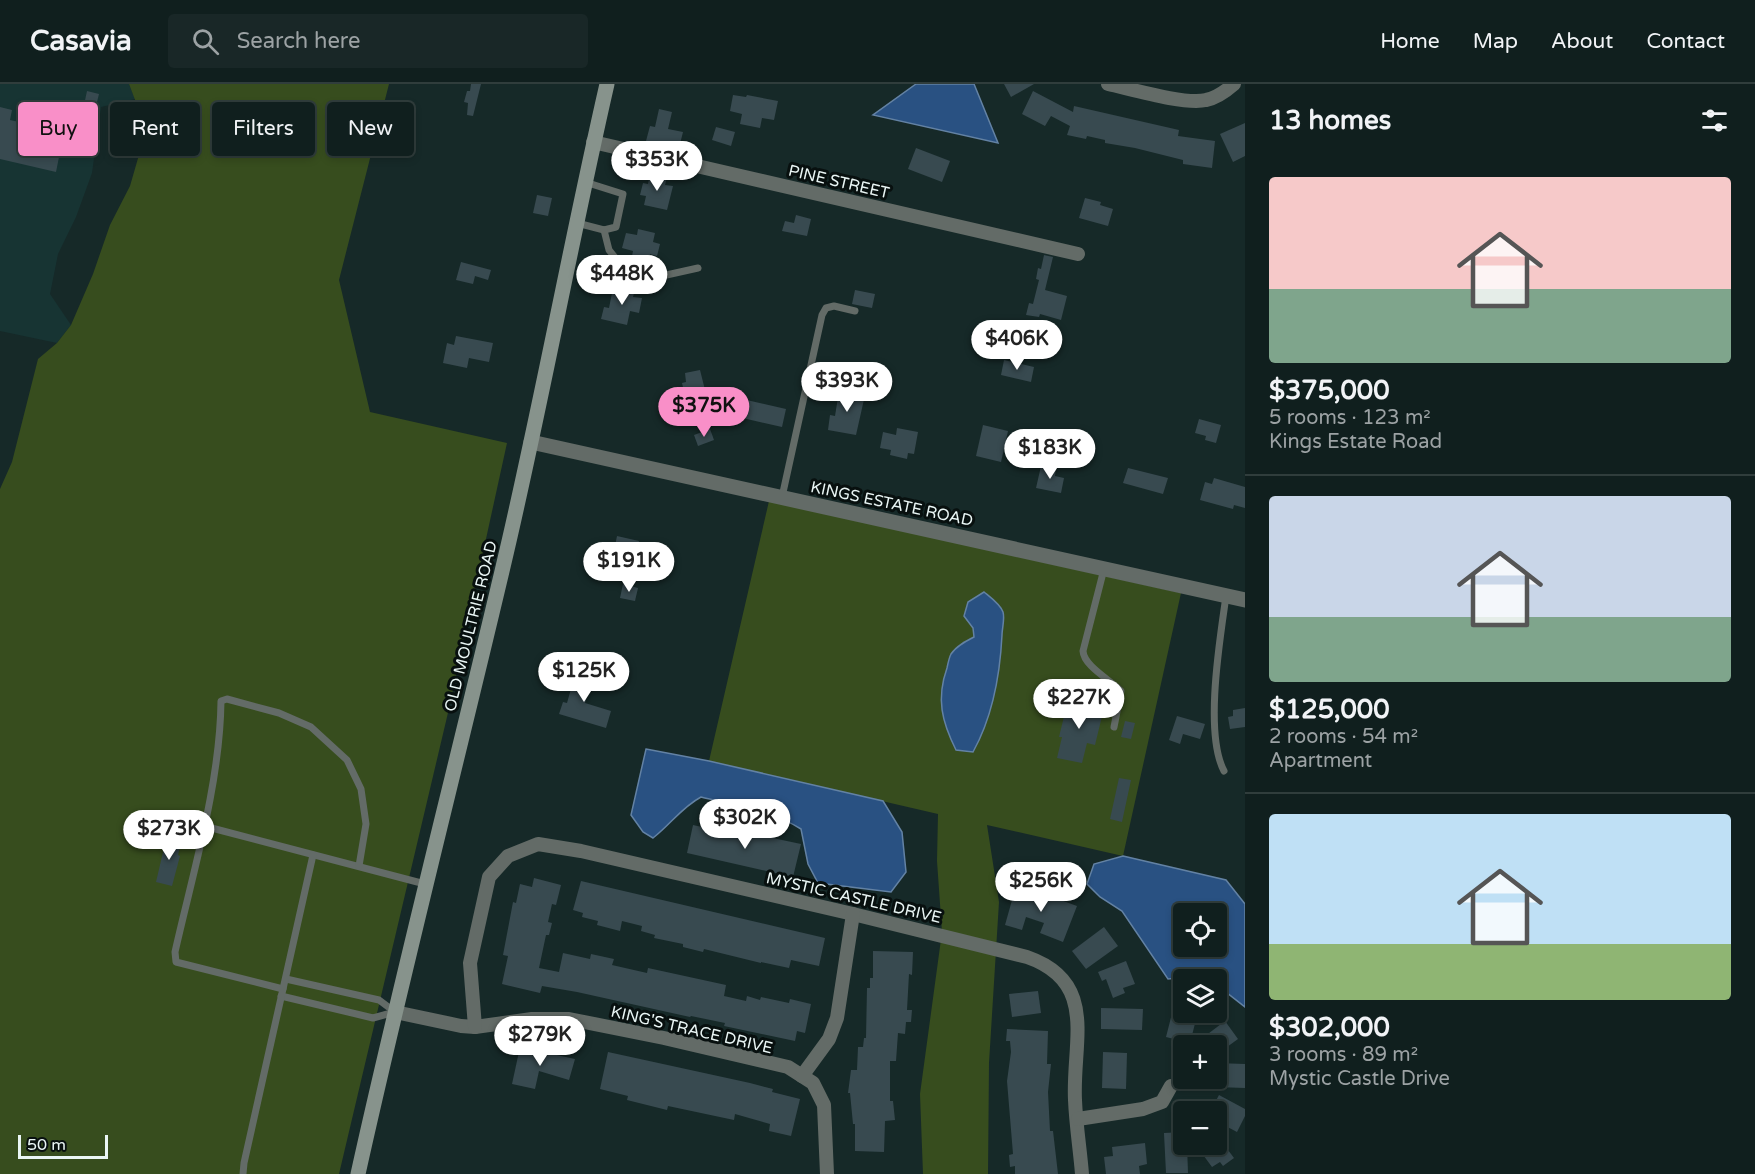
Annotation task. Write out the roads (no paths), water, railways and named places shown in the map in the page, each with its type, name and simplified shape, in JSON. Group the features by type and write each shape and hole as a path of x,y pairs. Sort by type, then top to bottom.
{"main road":[{"name":"OLD MOULTRIE ROAD","path":"358,1174 425,884 500,579 607,84"}],"street":[{"path":"1108,84 1192,102 1207,100 1234,84"},
{"name":"PINE STREET","path":"593,142 1078,254"},
{"name":"KINGS ESTATE ROAD","path":"531,442 1245,600"},
{"name":"MYSTIC CASTLE DRIVE","path":"475,1027 470,963 489,877 508,856 538,844 581,850 854,914 1027,957 1053,968 1061,977 1073,996 1078,1015 1075,1101 1082,1174"},
{"path":"802,1076 829,1039 837,1018 854,914"},
{"name":"KING'S TRACE DRIVE","path":"395,1012 475,1027 532,1019 569,1019 788,1067 813,1083 824,1105 827,1174"},
{"path":"1078,1119 1143,1109 1162,1102 1171,1086"}],"lane":[{"path":"577,223 604,230 616,227 623,194 585,182"},
{"path":"604,230 609,250 617,260 632,268 662,276 698,268"},
{"path":"782,497 822,315 826,308 834,306 855,311"},
{"path":"1104,569 1083,658 1121,691 1114,727"},
{"path":"1224,771 1216,749 1215,713 1218,657 1226,596"},
{"path":"358,866 366,824 361,789 347,760 311,727 279,713 227,699 221,701 221,725 204,826 176,952 176,962 373,1018 395,1012"},
{"path":"204,826 425,884"},
{"path":"243,1174 313,855"},
{"path":"286,979 379,1000 395,1012"}],"water":[{"path":"916,84 974,84 998,143 873,115"},
{"path":"984,592 997,603 1004,614 997,681 986,724 973,752 956,750 944,720 942,690 951,654 958,646 974,637 973,628 964,616 968,602"},
{"path":"646,749 883,801 902,832 906,872 891,892 818,883 808,864 801,829 765,813 701,797 653,838 643,832 631,815"},
{"path":"1123,856 1226,880 1245,904 1245,1007 1227,993 1227,969 1173,969 1173,979 1168,979 1122,911 1100,897 1087,884 1094,864"}]}
